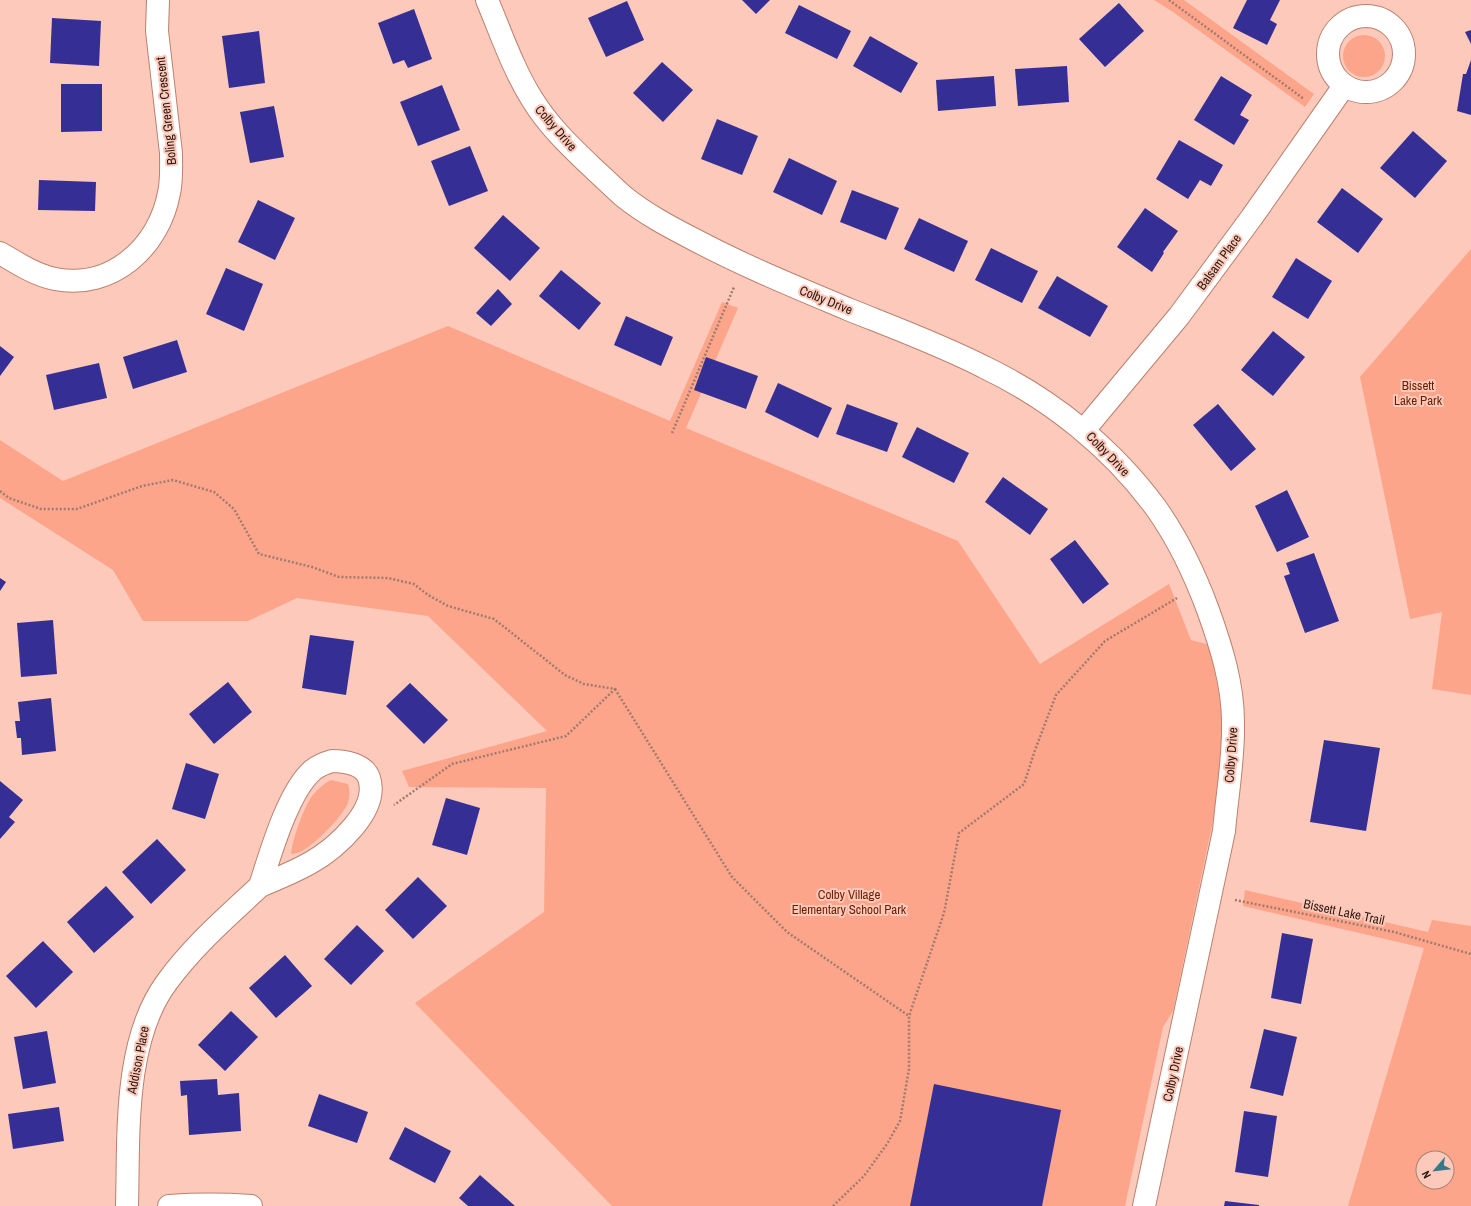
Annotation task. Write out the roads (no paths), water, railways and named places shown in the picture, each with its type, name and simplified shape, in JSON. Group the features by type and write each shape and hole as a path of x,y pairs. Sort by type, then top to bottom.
{"street":[{"name":"Boling Green Crescent","path":"0,253 31,271 44,276 63,280 84,280 104,275 126,264 142,250 151,238 163,216 172,174 157,31 158,0"},
{"name":"Colby Drive","path":"487,0 515,67 529,94 557,133 622,195 652,217 762,274 944,348 987,368 1032,394 1084,430 1118,463 1156,508 1176,539 1199,584 1216,632 1224,661 1230,690 1233,722 1231,771 1224,831 1144,1206"},
{"name":"Balsam Place","path":"1084,430 1179,316 1252,217 1344,86"},
{"name":"Addison Place","path":"127,1206 130,1088 141,1036 154,1002 166,982 186,958 260,886 310,863 342,838 361,816 367,806 370,788 368,776 365,772 357,766 342,761 326,763 314,769 309,774 300,785 278,832 260,886"},
{"path":"169,1206 218,1204 251,1206"}],"park label":[{"name":"Bissett Lake Park","path":"1418,392"},
{"name":"Colby Village Elementary School Park","path":"849,902"}]}
